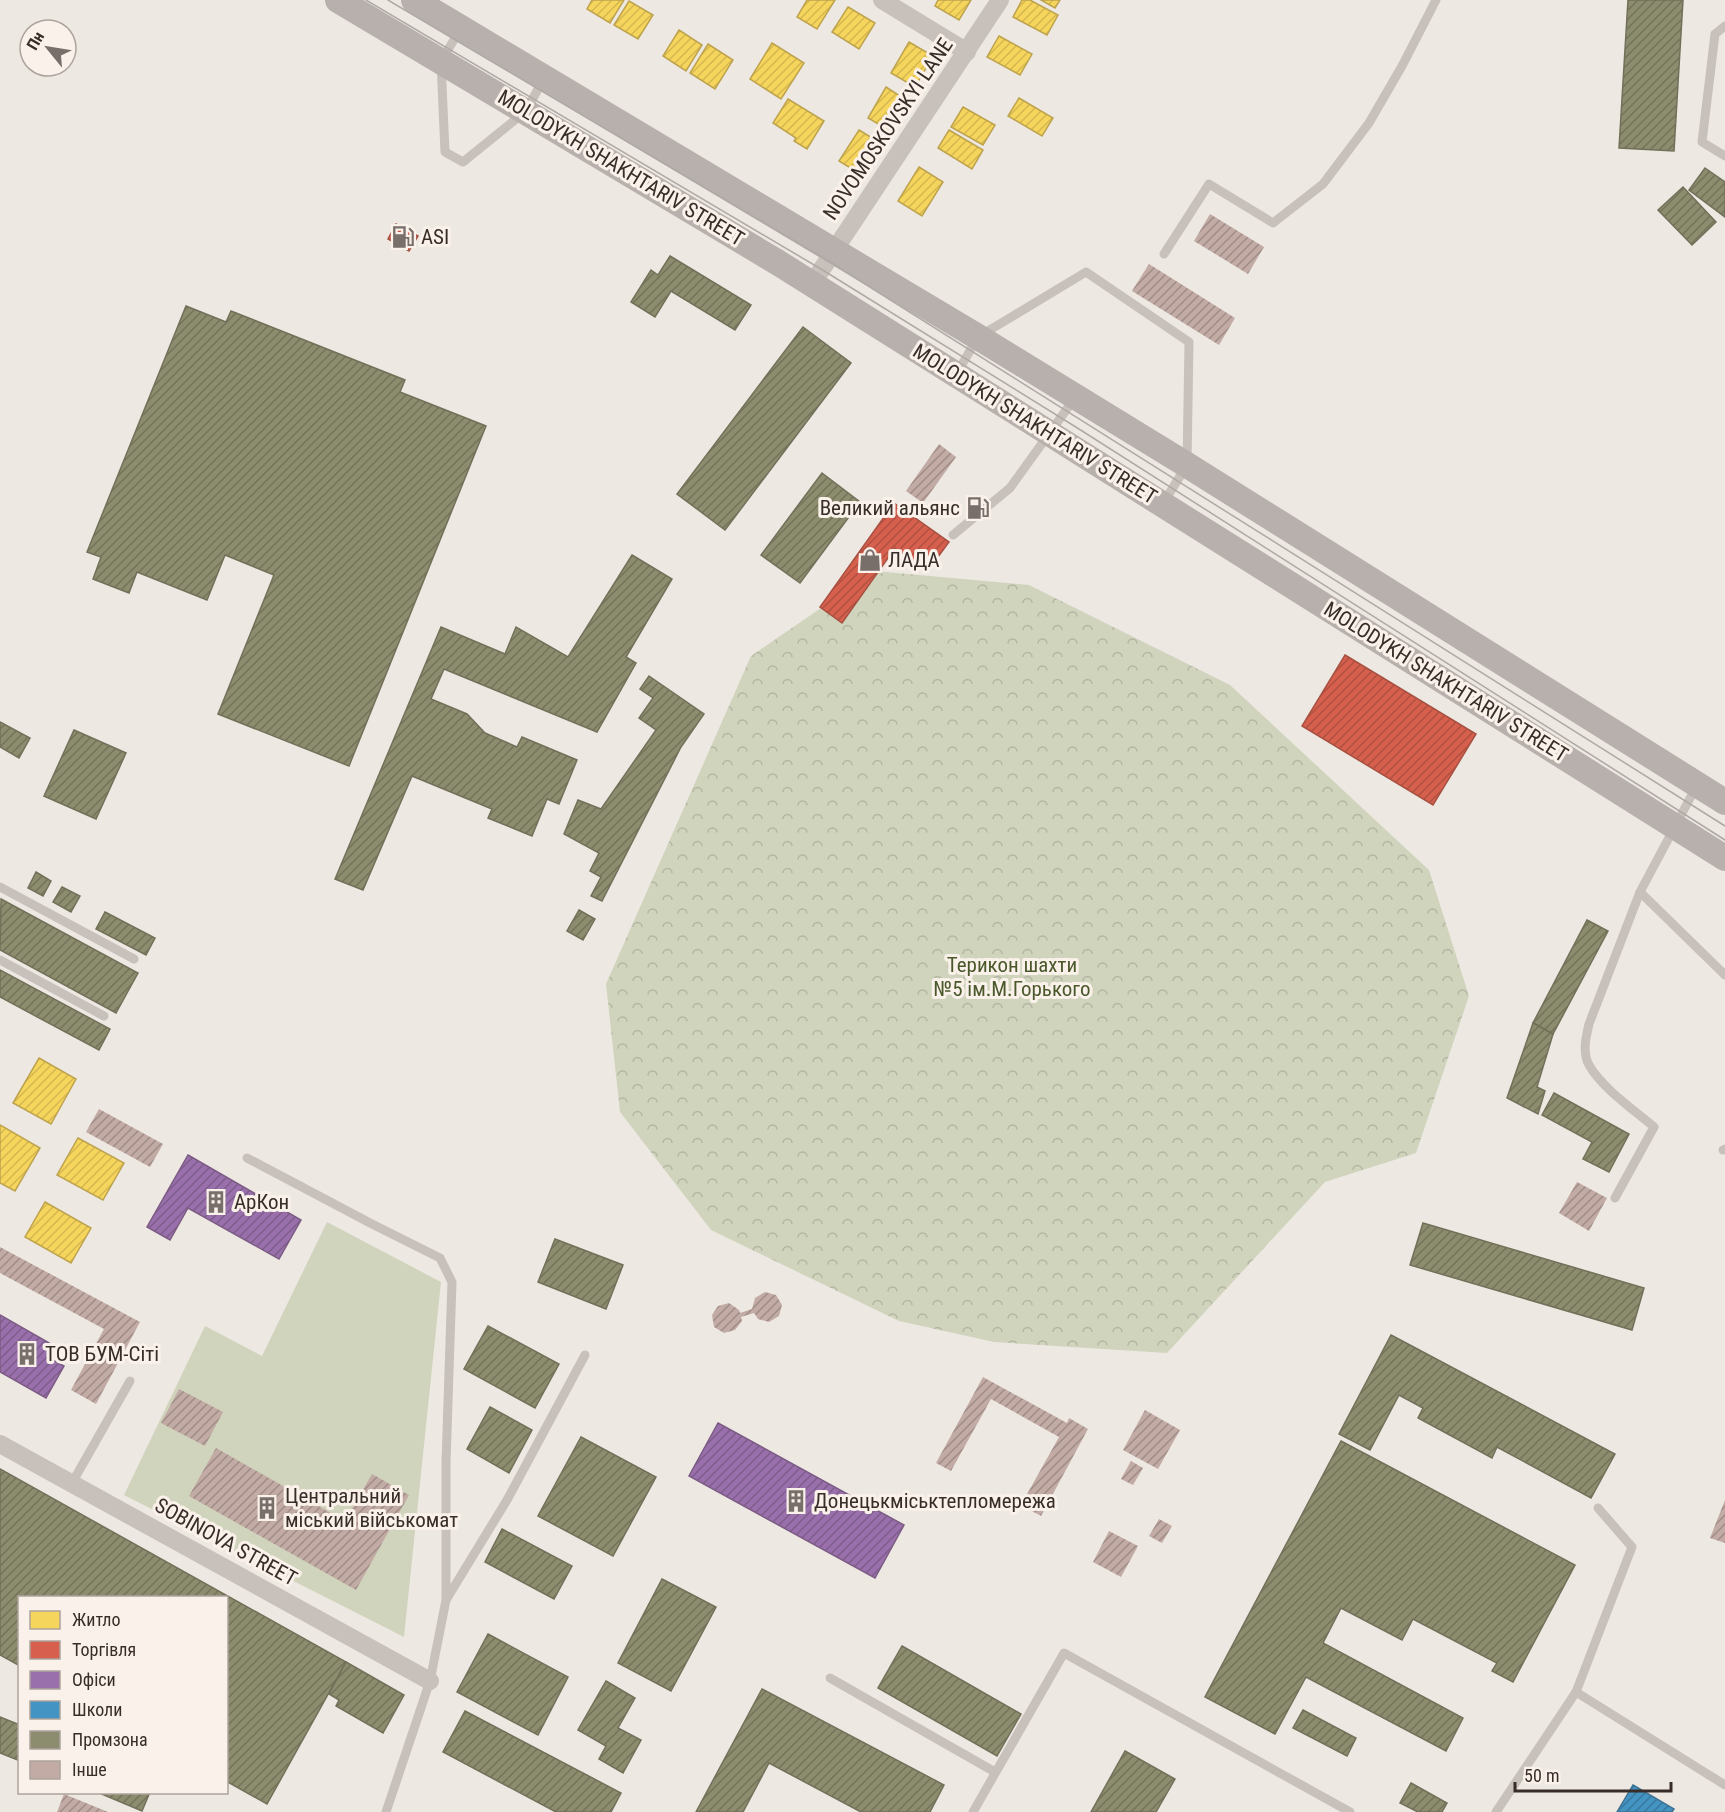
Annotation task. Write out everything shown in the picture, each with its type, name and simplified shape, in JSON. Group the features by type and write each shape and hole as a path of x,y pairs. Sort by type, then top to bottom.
{"main road":[{"name":"MOLODYKH SHAKHTARIV STREET","path":"338,0 812,284 1725,858"},
{"name":"MOLODYKH SHAKHTARIV STREET","path":"414,0 1188,465 1725,802"}],"street":[{"path":"882,0 967,52"},
{"name":"NOVOMOSKOVSKYI LANE","path":"812,284 1000,0"},
{"name":"SOBINOVA STREET","path":"0,1444 430,1681"}],"lane":[{"path":"1164,254 1209,184 1273,223 1323,184 1369,123 1436,0"},
{"path":"1725,26 1715,34 1702,142 1725,156"},
{"path":"461,28 441,61 445,152 463,162 526,111 544,78"},
{"path":"956,374 978,337 1086,272 1189,342 1188,465 1163,504"},
{"path":"953,535 1010,488 1075,398"},
{"path":"1615,1198 1654,1127 1602,1082 1588,1064 1585,1044 1589,1024 1640,892 1697,785"},
{"path":"0,887 134,959"},
{"path":"1640,892 1725,975"},
{"path":"0,960 104,1016"},
{"path":"247,1158 440,1258 452,1282 446,1462 446,1600 430,1681 386,1812"},
{"path":"446,1600 507,1500 585,1355"},
{"path":"72,1483 130,1381"},
{"path":"1496,1812 1575,1692 1632,1547 1598,1508"},
{"path":"972,1812 1064,1653 1350,1812"},
{"path":"830,1678 995,1772"},
{"path":"1575,1692 1725,1785"}],"green space":[{"name":"Терикон шахти №5 ім.М.Горького","path":"875,571 1029,585 1230,685 1429,870 1469,996 1416,1153 1325,1182 1167,1353 994,1342 899,1321 711,1230 620,1112 606,984 751,656"},
{"path":"327,1222 441,1282 404,1637 124,1495 205,1326 262,1356"}],"building: Житло":[{"path":"592,0 624,0 610,23 587,9"},
{"path":"807,0 835,0 817,29 797,17"},
{"path":"938,0 971,0 959,20 935,6"},
{"path":"1022,0 1030,0 1058,15 1047,35 1013,17"},
{"path":"1041,0 1060,0 1055,8"},
{"path":"629,1 653,15 638,39 614,25"},
{"path":"848,7 875,23 859,49 832,32"},
{"path":"679,30 702,45 686,71 663,56"},
{"path":"999,36 1032,54 1020,75 987,57"},
{"path":"909,42 933,56 915,87 891,73"},
{"path":"772,43 804,63 781,99 750,79"},
{"path":"708,44 733,60 715,89 690,73"},
{"path":"886,87 909,102 892,132 868,118"},
{"path":"1019,98 1053,118 1042,136 1008,116"},
{"path":"788,99 824,121 807,149 794,141 796,138 773,123"},
{"path":"963,107 995,125 983,145 951,127"},
{"path":"859,130 882,144 862,175 839,161"},
{"path":"949,130 983,150 972,169 938,148"},
{"path":"919,167 943,182 922,216 898,201"},
{"path":"39,1058 76,1079 51,1124 13,1103"},
{"path":"0,1125 40,1148 15,1191 0,1183"},
{"path":"78,1138 124,1163 103,1200 57,1175"},
{"path":"45,1202 91,1228 71,1263 25,1237"}],"building: Торгівля":[{"name":"ASI","path":"396,224 418,236 409,251 388,239"},
{"name":"ЛАДА","path":"894,503 949,542 927,572 895,548 842,623 820,607"},
{"path":"1345,655 1476,734 1433,805 1302,726"}],"building: Офіси":[{"name":"АрКон","path":"188,1155 301,1220 279,1259 188,1208 170,1240 147,1227"},
{"name":"ТОВ БУМ-Сіті","path":"0,1315 58,1348 51,1359 64,1366 46,1398 0,1372"},
{"name":"Донецькміськтепломережа","path":"718,1423 904,1525 875,1578 689,1476"}],"building: Школи":[{"path":"1633,1785 1674,1809 1672,1812 1617,1812"}],"building: Промзона":[{"path":"1628,0 1683,0 1674,151 1619,148"},
{"path":"1705,168 1725,182 1725,217 1689,190"},
{"path":"1683,187 1716,222 1692,245 1658,210"},
{"path":"670,256 751,305 735,330 671,291 655,317 631,302 651,270 658,275"},
{"path":"186,306 226,322 231,311 405,380 400,392 486,426 349,766 218,714 274,575 225,555 207,600 137,572 129,593 93,579 101,557 87,552"},
{"path":"803,327 851,363 725,530 677,494"},
{"path":"822,473 860,502 800,583 761,555"},
{"path":"632,555 672,579 626,657 636,663 597,732 444,669 431,699 467,714 485,733 517,747 522,737 577,760 559,804 547,799 532,836 488,818 492,809 412,776 363,890 335,879 441,627 505,654 516,627 568,657"},
{"path":"649,676 704,714 681,747 602,901 591,896 601,877 590,871 599,853 564,834 578,800 601,809 656,730 639,718 653,698 640,689"},
{"path":"0,722 30,738 19,758 0,747"},
{"path":"74,730 126,753 96,819 44,796"},
{"path":"36,872 51,881 43,896 28,888"},
{"path":"62,887 80,896 71,912 53,902"},
{"path":"1,899 138,973 116,1013 0,950"},
{"path":"579,910 595,919 583,940 567,931"},
{"path":"105,912 155,938 146,955 96,929"},
{"path":"1587,920 1608,931 1553,1034 1533,1023"},
{"path":"0,970 110,1029 99,1050 0,997"},
{"path":"1533,1023 1553,1034 1537,1087 1545,1091 1538,1114 1507,1098"},
{"path":"1554,1093 1629,1134 1609,1172 1583,1159 1592,1142 1542,1115"},
{"path":"1423,1223 1644,1288 1632,1330 1410,1265"},
{"path":"555,1239 623,1265 606,1309 538,1282"},
{"path":"488,1326 559,1364 535,1408 464,1369"},
{"path":"1391,1335 1615,1454 1591,1498 1497,1447 1492,1458 1418,1418 1423,1408 1399,1395 1370,1450 1339,1434"},
{"path":"490,1407 532,1430 509,1473 467,1449"},
{"path":"581,1437 656,1477 613,1556 538,1516"},
{"path":"1341,1441 1575,1565 1513,1682 1492,1671 1497,1663 1413,1619 1402,1640 1341,1608 1323,1643 1463,1718 1446,1751 1306,1677 1275,1734 1205,1697"},
{"path":"0,1469 228,1596 18,1596 18,1665 0,1655"},
{"path":"502,1529 572,1566 554,1599 485,1562"},
{"path":"662,1579 716,1607 671,1691 618,1663"},
{"path":"228,1596 346,1662 267,1804 228,1782"},
{"path":"488,1634 568,1677 538,1735 457,1692"},
{"path":"902,1646 1021,1714 997,1756 878,1688"},
{"path":"346,1662 404,1695 383,1733 336,1706 339,1700 329,1694"},
{"path":"606,1681 635,1698 618,1728 641,1740 623,1773 599,1759 606,1746 578,1730"},
{"path":"762,1689 944,1785 930,1812 861,1812 769,1763 743,1812 696,1812"},
{"path":"1303,1710 1356,1738 1347,1756 1293,1728"},
{"path":"465,1711 621,1793 611,1812 556,1812 443,1752"},
{"path":"0,1717 18,1724 18,1760 0,1753"},
{"path":"1125,1751 1175,1779 1156,1812 1091,1812"},
{"path":"1411,1783 1447,1803 1442,1812 1418,1812 1400,1803"},
{"path":"102,1794 149,1794 142,1811"}],"building: Інше":[{"path":"1210,214 1264,247 1248,274 1194,241"},
{"path":"1149,264 1235,318 1219,345 1132,291"},
{"path":"939,444 956,457 923,503 906,491"},
{"path":"99,1109 163,1144 150,1167 86,1132"},
{"path":"1577,1182 1607,1198 1589,1231 1559,1213"},
{"path":"0,1247 140,1322 96,1404 71,1390 104,1329 0,1273"},
{"path":"765,1292 776,1295 782,1305 779,1316 769,1322 758,1319 754,1313 741,1317 742,1321 735,1330 724,1333 714,1327 712,1315 718,1306 729,1303 740,1313 752,1309 755,1298"},
{"path":"983,1377 1067,1423 1069,1418 1088,1429 1041,1516 1021,1505 1059,1437 991,1399 951,1471 936,1463"},
{"path":"179,1389 223,1412 205,1446 161,1423"},
{"path":"1145,1410 1180,1430 1158,1469 1123,1450"},
{"name":"Центральний міський військомат","path":"216,1448 345,1521 372,1474 409,1495 356,1590 189,1496"},
{"path":"1131,1461 1143,1468 1133,1485 1121,1479"},
{"path":"1725,1500 1725,1543 1710,1538"},
{"path":"1159,1519 1172,1526 1162,1543 1149,1536"},
{"path":"1109,1531 1138,1546 1121,1577 1093,1562"},
{"path":"64,1794 108,1812 57,1812"}],"tram line":[{"path":"366,0 821,269 1079,429 1725,840"},
{"path":"388,0 827,260 1725,826"}],"place":[{"name":"ASI","path":"403,237"},
{"name":"Великий альянс","path":"978,508"},
{"name":"ЛАДА","path":"870,560"},
{"name":"АрКон","path":"216,1202"},
{"name":"ТОВ БУМ-Сіті","path":"27,1354"},
{"name":"Донецькміськтепломережа","path":"796,1501"},
{"name":"Центральний міський військомат","path":"267,1508"}]}
